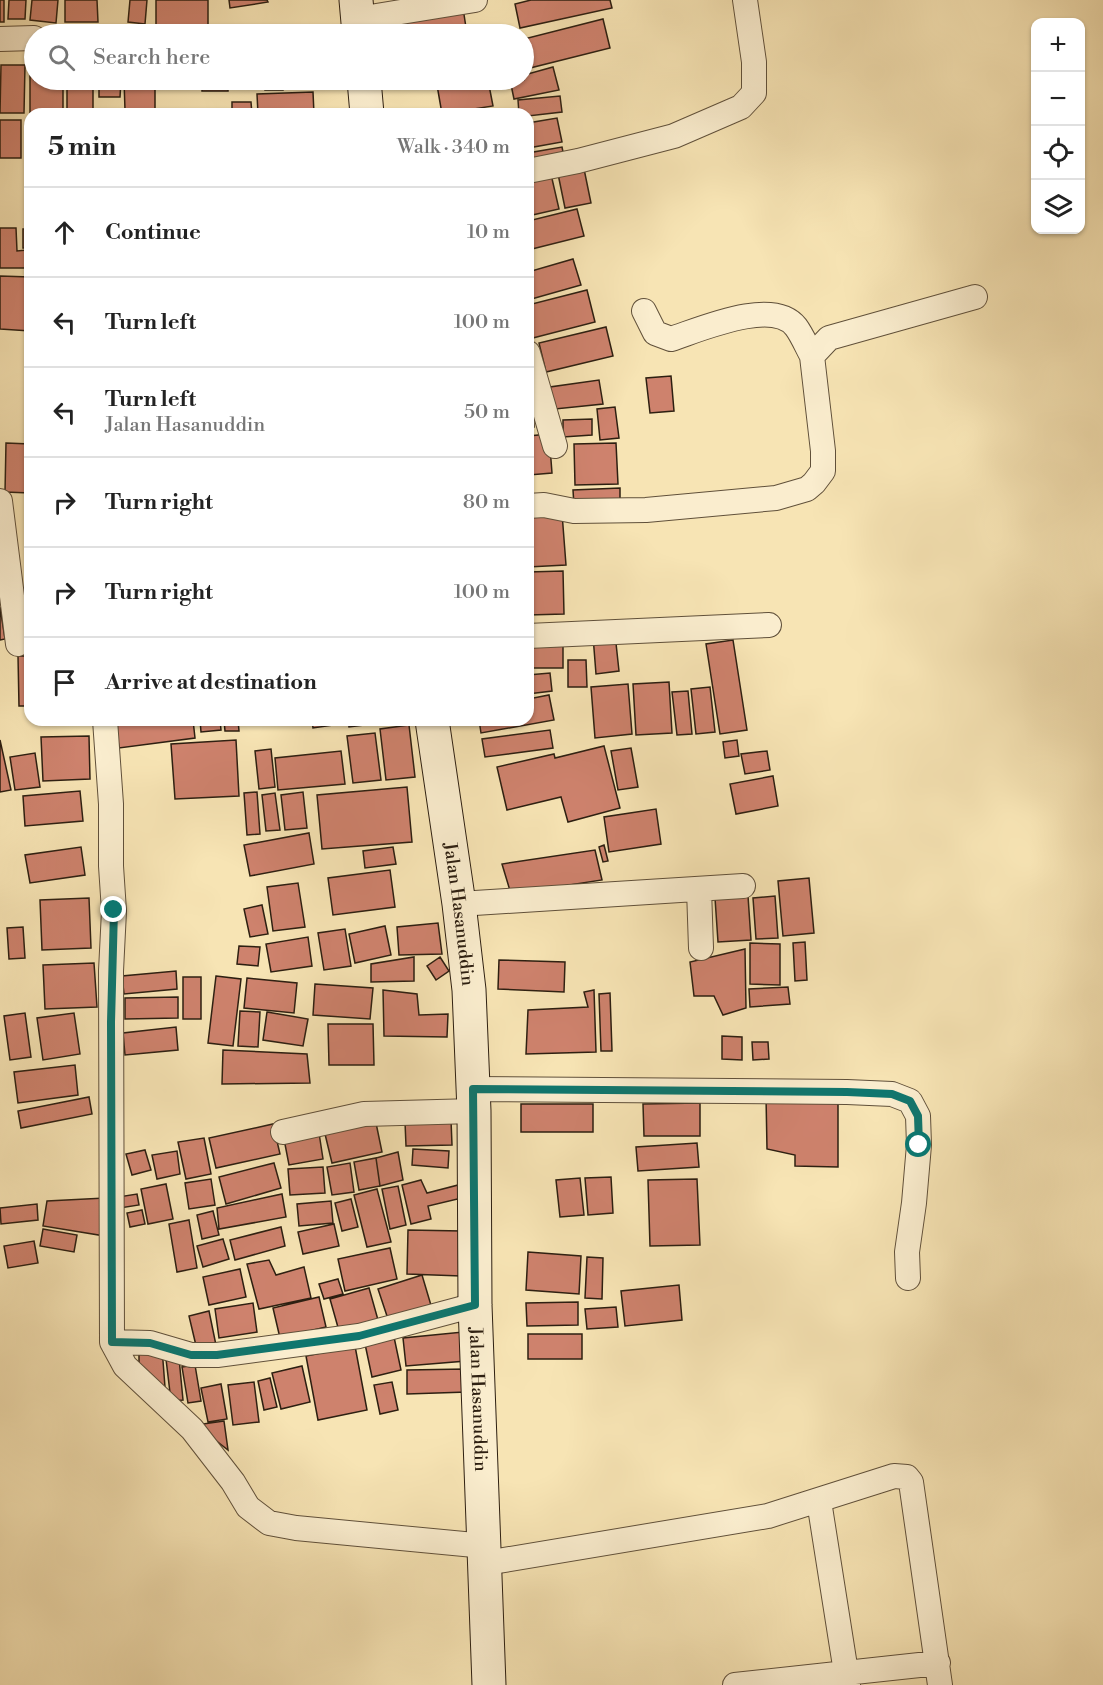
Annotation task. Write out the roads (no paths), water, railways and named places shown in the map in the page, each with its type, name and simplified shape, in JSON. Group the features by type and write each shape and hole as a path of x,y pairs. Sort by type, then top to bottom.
{"main road":[{"path":"365,90 366,108"},
{"name":"Jalan Hasanuddin","path":"433,726 469,990 473,1100 475,1305 489,1685"}],"street":[{"path":"358,18 475,0"},
{"path":"534,170 674,136 741,107 754,93 754,62 745,0"},
{"path":"0,39 24,38"},
{"path":"812,356 830,338 975,297"},
{"path":"534,506 544,505 573,511 646,510 776,498 807,489 823,471 823,451 812,356 795,326 782,317 748,315 671,339 656,333 644,311"},
{"path":"534,374 555,446"},
{"path":"0,501 16,645"},
{"path":"534,636 769,625"},
{"path":"105,726 111,804 114,910 111,981 112,1342 126,1366 192,1429 233,1482 248,1507 269,1523 296,1528 486,1555 768,1516 894,1476 907,1477 911,1482 939,1674 735,1685"},
{"path":"459,904 743,886"},
{"path":"699,889 701,948"},
{"path":"284,1132 364,1114 473,1100 847,1092 892,1094 910,1101 918,1116 919,1145 907,1252 908,1278"},
{"path":"112,1342 150,1343 191,1355 217,1355 359,1336 475,1305"},
{"path":"819,1501 848,1679"}]}
